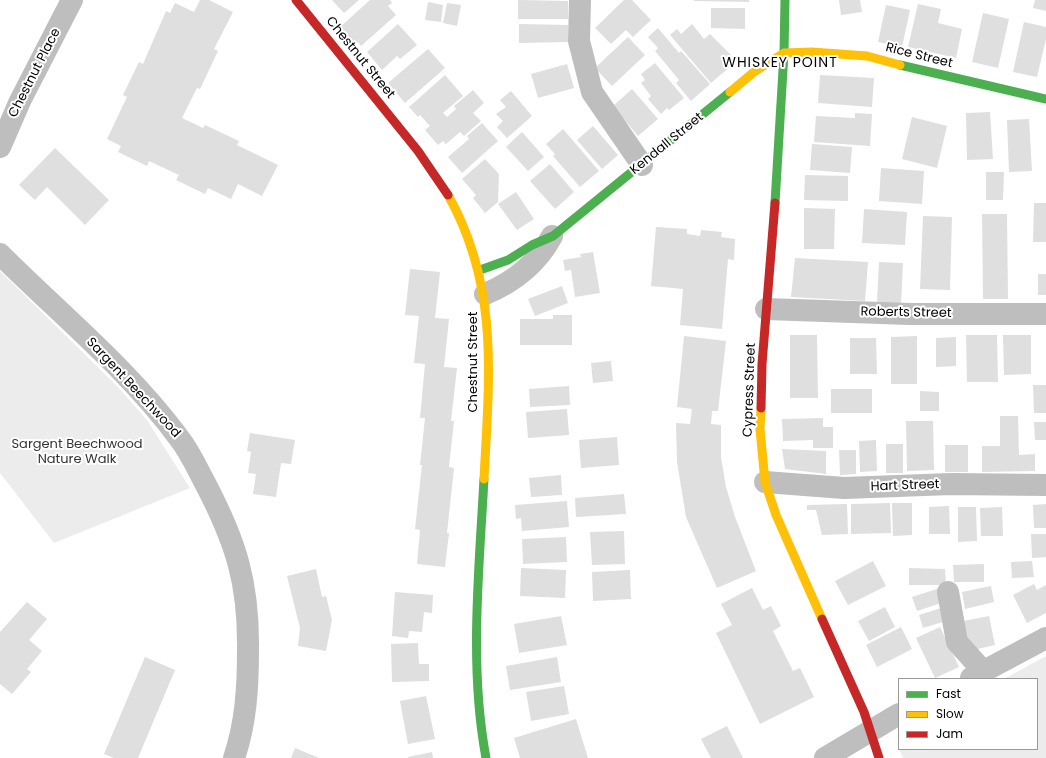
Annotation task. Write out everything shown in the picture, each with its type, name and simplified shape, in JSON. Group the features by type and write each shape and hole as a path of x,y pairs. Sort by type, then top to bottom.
{"street":[{"name":"Chestnut Place","path":"0,147 20,101 72,0"},
{"name":"Chestnut Street","path":"296,0 433,172 458,213 471,242 480,270 485,294 488,322 490,377 478,582 477,678 480,731 486,758"},
{"path":"580,0 579,41 592,92 642,165"},
{"name":"Cypress Street","path":"785,0 784,53 777,181 766,309 760,429 765,482 782,529 871,730 879,758"},
{"name":"Rice Street","path":"784,53 812,52 867,56 942,76 1046,99"},
{"name":"Kendall Street","path":"480,270 512,257 532,245 552,236 642,165 754,72 784,53"},
{"name":"Kendall Street","path":"485,294 506,284 524,271 542,253 552,236"},
{"name":"Sargent Beechwood","path":"0,254 115,366 172,429 188,451 220,511 236,552 245,593 248,616 247,692 242,726 234,758"},
{"name":"Roberts Street","path":"766,309 910,314 1046,314"},
{"name":"Hart Street","path":"765,482 844,488 952,484 1046,485"},
{"path":"948,592 957,642 977,675 1046,638"},
{"path":"825,758 898,715"}],"green space":[{"name":"Sargent Beechwood Nature Walk","path":"0,271 116,385 147,420 190,488 54,543 0,473"},
{"path":"1046,656 1046,758 903,758 899,750 1038,750 1038,678 1006,678"}],"building":[{"path":"200,0 209,0 233,12 214,49 218,51 200,89 197,88 182,118 203,128 205,125 239,141 237,145 278,165 262,196 238,184 231,199 208,188 205,194 176,180 179,175 149,161 147,166 118,152 121,146 107,139 127,97 123,95 139,62 143,64 166,11 170,13 175,3 194,12"},
{"path":"332,0 359,0 344,13"},
{"path":"370,0 390,0 392,3 388,6 396,15 361,46 358,42 354,45 339,28"},
{"path":"518,0 568,1 568,19 518,19"},
{"path":"624,0 632,0 651,20 633,37 626,30 611,44 595,28"},
{"path":"749,0 749,2 694,1"},
{"path":"839,0 860,0 862,12 841,15"},
{"path":"1035,0 1046,0 1046,11 1033,8"},
{"path":"428,2 443,5 441,22 425,20"},
{"path":"447,3 461,5 457,26 443,23"},
{"path":"918,4 941,9 938,23 962,29 956,58 908,47"},
{"path":"886,5 910,10 902,47 878,42"},
{"path":"711,8 745,8 745,29 711,28"},
{"path":"983,13 1009,19 998,68 972,62"},
{"path":"1024,22 1046,27 1046,39 1037,77 1013,72"},
{"path":"398,24 417,45 400,59 397,56 382,70 367,52"},
{"path":"519,24 568,25 568,42 519,43"},
{"path":"692,24 704,39 710,34 737,61 711,83 670,35 677,29 681,34"},
{"path":"658,28 679,53 681,51 710,84 691,101 676,83 679,80 655,51 658,48 648,37"},
{"path":"628,37 645,55 612,86 595,68"},
{"path":"428,49 445,68 405,103 388,83"},
{"path":"655,63 684,98 669,110 667,108 661,114 648,99 651,96 641,83 645,80 641,74"},
{"path":"567,64 574,88 538,98 531,74"},
{"path":"445,75 463,96 443,113 447,117 456,109 454,106 473,90 484,103 473,113 481,121 464,136 460,132 446,144 443,141 438,145 425,130 430,126 420,115 418,117 409,107"},
{"path":"820,75 874,78 872,107 818,103"},
{"path":"632,89 658,119 638,136 613,106"},
{"path":"511,91 532,116 507,138 497,127 503,121 496,114 506,107 500,100"},
{"path":"990,112 993,159 967,160 966,113"},
{"path":"855,113 872,114 870,146 814,142 816,116 855,118"},
{"path":"912,117 947,126 937,168 902,159"},
{"path":"1029,119 1032,171 1009,172 1007,120"},
{"path":"482,123 498,141 462,173 448,157 469,139 467,136"},
{"path":"593,126 618,155 602,169 577,140"},
{"path":"563,129 599,171 580,187 553,156 555,154 546,144"},
{"path":"522,132 544,157 528,171 506,147"},
{"path":"812,144 852,147 850,173 810,170"},
{"path":"55,148 109,200 85,225 47,187 35,200 19,185"},
{"path":"485,159 499,174 498,202 485,213 473,198 476,195 462,179"},
{"path":"550,164 574,192 555,209 530,181"},
{"path":"881,168 924,171 922,204 879,201"},
{"path":"986,172 1004,172 1003,200 986,200"},
{"path":"805,175 848,176 848,201 804,200"},
{"path":"516,192 534,219 517,230 498,204"},
{"path":"1034,203 1046,203 1046,242 1033,242"},
{"path":"804,208 835,209 834,249 804,249"},
{"path":"864,209 907,212 905,245 862,243"},
{"path":"982,214 1007,214 1008,299 983,299"},
{"path":"923,216 952,217 950,290 920,289"},
{"path":"656,227 687,229 687,234 700,236 701,230 722,232 721,237 735,239 734,260 728,259 722,329 680,325 683,289 651,286"},
{"path":"593,252 600,293 575,297 571,270 565,271 563,260 581,257 580,254"},
{"path":"795,258 868,262 865,301 791,297"},
{"path":"879,262 903,263 901,304 877,302"},
{"path":"410,269 440,272 435,318 449,319 444,367 457,368 451,421 454,421 449,467 454,468 445,567 417,564 420,530 415,529 422,465 420,465 425,418 420,418 425,364 414,363 419,316 405,315"},
{"path":"1038,274 1046,274 1046,295 1038,295"},
{"path":"562,286 568,303 535,316 528,299"},
{"path":"553,315 572,315 572,345 520,345 520,319 553,319"},
{"path":"790,335 817,335 818,398 790,398"},
{"path":"966,335 997,335 998,382 967,382"},
{"path":"1003,335 1031,335 1031,374 1004,375"},
{"path":"684,336 726,341 718,411 712,411 711,424 721,425 721,457 726,487 735,517 756,571 717,588 686,517 677,462 676,423 690,424 692,409 677,407"},
{"path":"917,336 917,384 891,384 891,337"},
{"path":"956,337 956,366 936,367 936,338"},
{"path":"850,338 876,338 877,374 850,374"},
{"path":"611,361 613,381 593,383 591,363"},
{"path":"1033,385 1046,385 1046,413 1034,413"},
{"path":"569,386 570,405 530,407 529,389"},
{"path":"831,389 872,389 872,413 831,413"},
{"path":"920,391 939,392 939,411 920,411"},
{"path":"567,409 569,435 528,438 526,412"},
{"path":"1000,416 1018,416 1019,455 1035,454 1035,471 982,472 982,446 1000,446"},
{"path":"823,418 823,427 833,427 833,448 813,448 813,440 783,441 782,419"},
{"path":"906,421 933,421 934,470 907,471"},
{"path":"1034,422 1046,422 1046,440 1035,440"},
{"path":"250,433 295,440 291,464 281,463 276,497 253,494 256,474 248,473 251,452 247,451"},
{"path":"617,437 619,465 581,468 579,440"},
{"path":"876,440 877,471 860,472 859,441"},
{"path":"886,444 903,444 903,473 886,473"},
{"path":"945,445 968,445 968,472 945,472"},
{"path":"782,449 826,451 826,474 785,469"},
{"path":"839,450 856,450 856,474 840,475"},
{"path":"561,475 562,495 531,497 529,478"},
{"path":"624,494 626,514 576,517 575,498"},
{"path":"567,501 569,527 522,531 521,518 516,519 515,505"},
{"path":"890,503 891,533 851,534 851,504"},
{"path":"892,503 912,503 912,535 893,536"},
{"path":"847,504 848,534 822,535 816,510 807,510 807,505"},
{"path":"1046,504 1046,528 1034,528 1033,505"},
{"path":"949,506 950,534 929,534 929,507"},
{"path":"958,507 976,507 977,541 958,542"},
{"path":"1002,507 1003,536 981,536 980,508"},
{"path":"624,531 625,564 592,565 590,532"},
{"path":"1031,534 1046,534 1046,557 1032,558"},
{"path":"566,537 567,562 523,564 522,539"},
{"path":"873,561 886,586 848,605 835,581"},
{"path":"1032,561 1034,577 1012,578 1011,562"},
{"path":"984,564 984,582 954,582 953,565"},
{"path":"521,568 566,570 565,598 520,596"},
{"path":"909,568 945,569 946,585 909,585"},
{"path":"316,569 322,597 326,596 332,620 326,651 298,646 300,628 287,576"},
{"path":"630,570 631,599 593,601 592,572"},
{"path":"1034,584 1037,590 1046,585 1046,613 1027,623 1013,595"},
{"path":"991,586 994,602 965,609 962,592"},
{"path":"752,588 763,610 771,606 781,626 773,631 793,671 800,668 814,697 760,724 716,633 732,625 721,604"},
{"path":"940,588 944,602 917,611 912,597"},
{"path":"395,592 433,595 432,613 424,612 422,632 409,631 408,638 392,636"},
{"path":"27,602 47,619 29,640 42,651 27,669 31,672 12,694 0,684 0,632"},
{"path":"885,607 895,627 869,641 858,621"},
{"path":"944,607 949,620 923,628 919,615"},
{"path":"561,616 567,645 519,653 514,624"},
{"path":"989,616 995,645 969,651 963,621"},
{"path":"901,627 912,649 877,667 866,645"},
{"path":"940,627 959,667 935,678 916,638"},
{"path":"418,643 419,664 429,664 429,681 392,682 391,644"},
{"path":"145,657 175,670 138,758 114,758 104,754"},
{"path":"557,657 561,682 510,690 506,666"},
{"path":"564,686 569,714 531,721 526,692"},
{"path":"426,696 435,739 408,744 400,701"},
{"path":"576,719 588,758 520,758 514,738"},
{"path":"727,726 743,758 711,758 701,739"},
{"path":"295,748 319,758 291,758"},
{"path":"432,752 433,758 408,758 408,757"}],"traffic: fast":[{"path":"775,203 784,53 785,0"},
{"path":"900,65 1046,99"},
{"path":"480,270 508,260 532,245 553,236 730,92"},
{"path":"484,479 478,584 477,654 481,724 486,758"}],"traffic: slow":[{"path":"730,92 754,72 784,53 812,52 867,56 900,65"},
{"path":"448,195 465,230 476,264 484,299 489,369 484,479"},
{"path":"761,408 760,429 765,482 776,515 822,619"}],"traffic: jam":[{"path":"296,0 418,151 448,195"},
{"path":"761,408 762,364 775,203"},
{"path":"822,619 864,712 879,758"}],"district":[{"name":"WHISKEY POINT","path":"780,63"}]}
